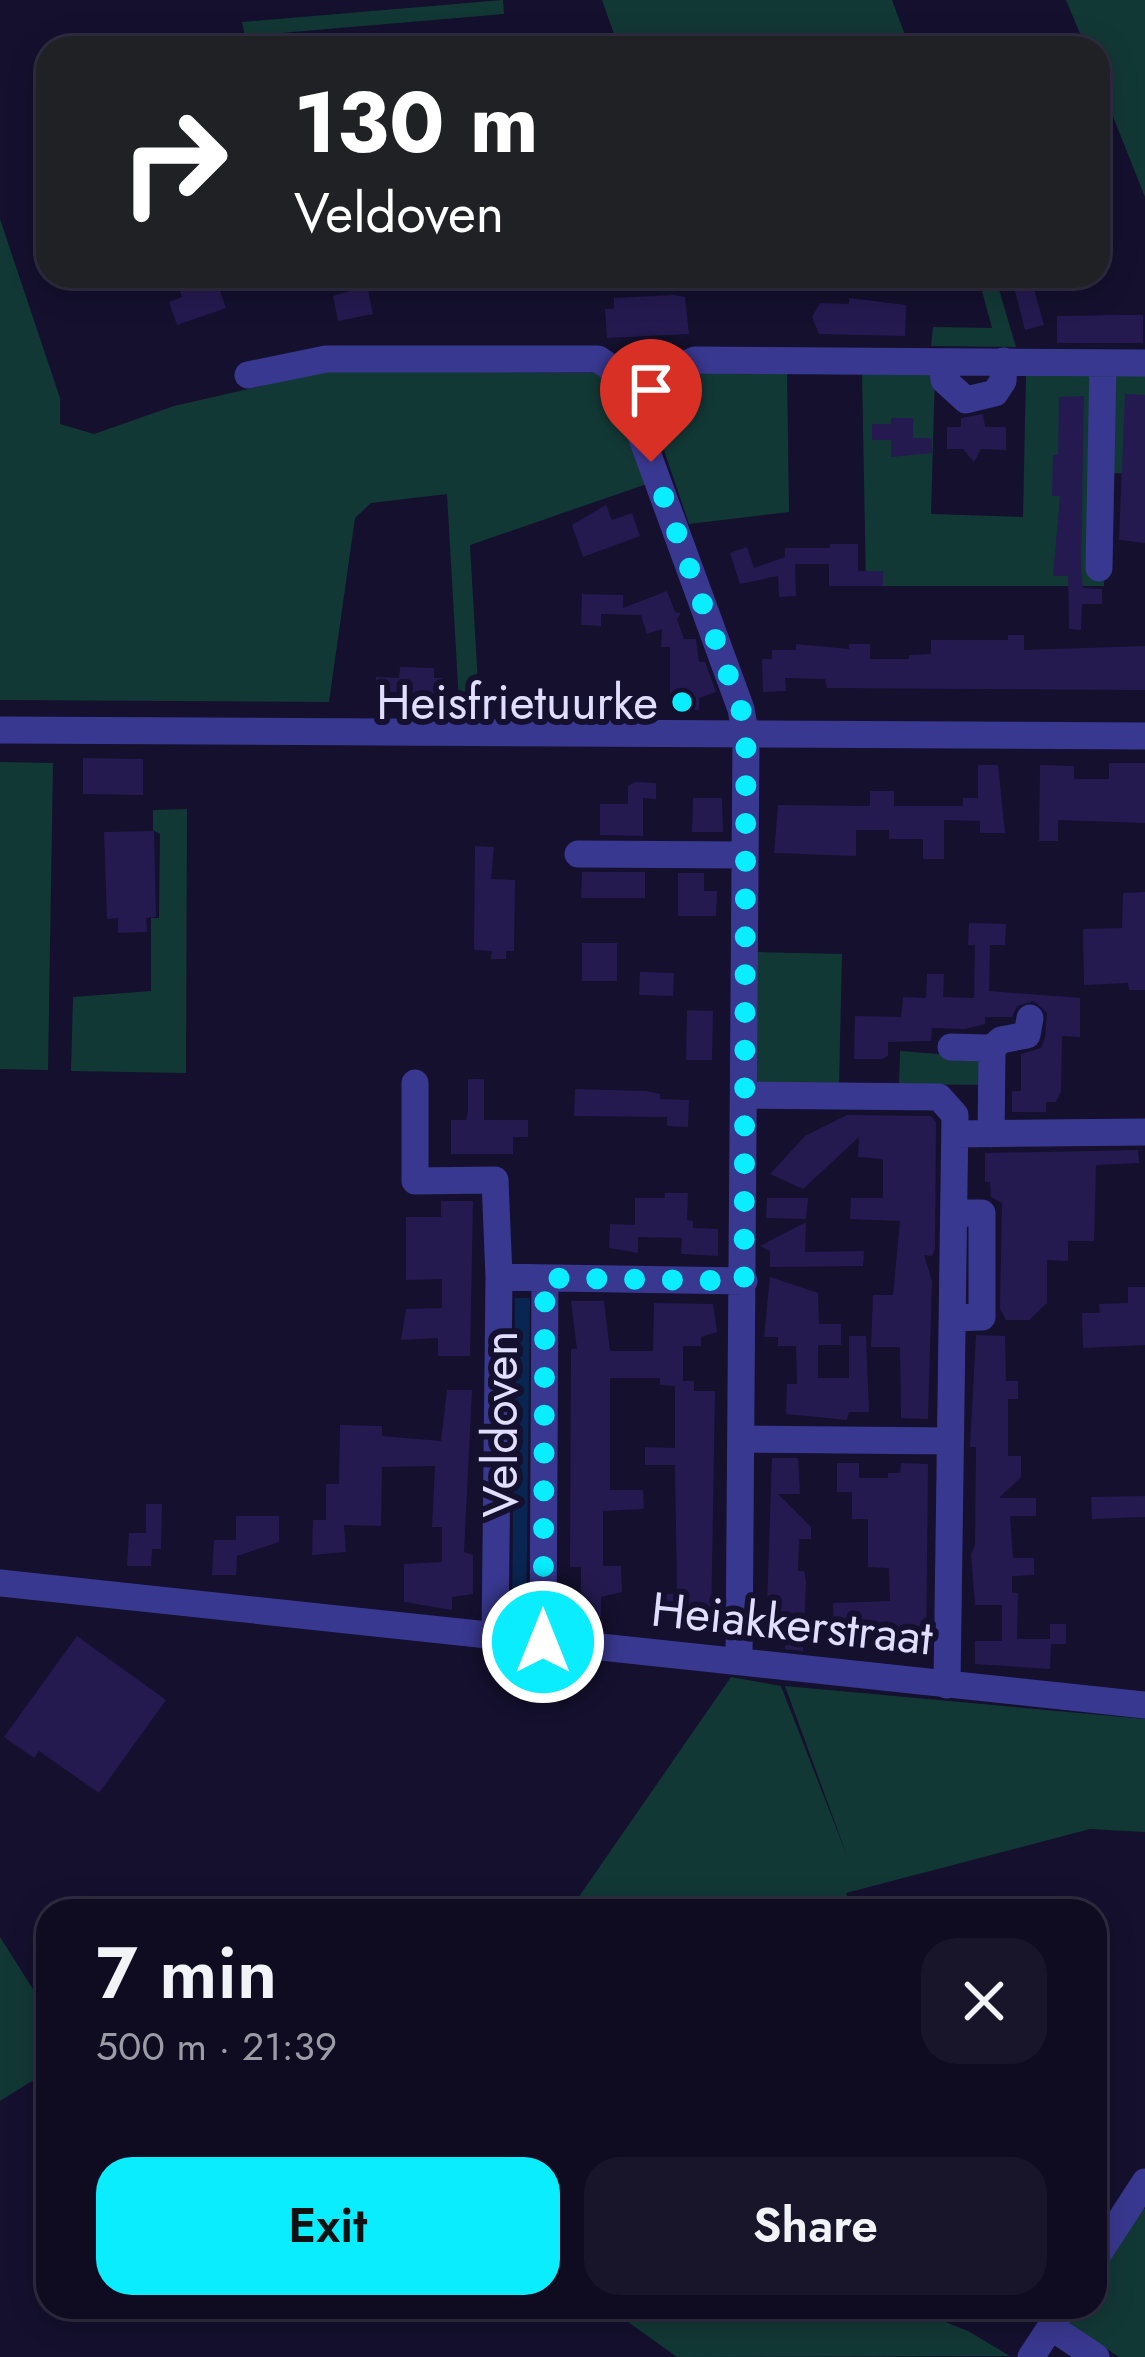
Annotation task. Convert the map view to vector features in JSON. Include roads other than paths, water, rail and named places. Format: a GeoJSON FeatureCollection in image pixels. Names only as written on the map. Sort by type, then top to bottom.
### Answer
{"type":"FeatureCollection","features":[{"type":"Feature","properties":{"kind":"street"},"geometry":{"type":"LineString","coordinates":[[248,375],[326,359],[598,359],[636,385]]}},
{"type":"Feature","properties":{"kind":"street"},"geometry":{"type":"LineString","coordinates":[[636,385],[677,363],[695,360],[1145,363]]}},
{"type":"Feature","properties":{"kind":"street"},"geometry":{"type":"LineString","coordinates":[[943,362],[944,380],[966,400],[995,393],[1004,380],[1004,361]]}},
{"type":"Feature","properties":{"kind":"street"},"geometry":{"type":"LineString","coordinates":[[1099,568],[1102,363]]}},
{"type":"Feature","properties":{"kind":"street"},"geometry":{"type":"LineString","coordinates":[[636,385],[636,422],[741,710],[746,737],[739,1661]]}},
{"type":"Feature","properties":{"kind":"street"},"geometry":{"type":"LineString","coordinates":[[0,730],[1145,736]]}},
{"type":"Feature","properties":{"kind":"street"},"geometry":{"type":"LineString","coordinates":[[578,854],[746,855]]}},
{"type":"Feature","properties":{"kind":"street"},"geometry":{"type":"LineString","coordinates":[[951,1047],[989,1051],[1001,1040],[1027,1035],[1030,1018]]}},
{"type":"Feature","properties":{"kind":"street"},"geometry":{"type":"LineString","coordinates":[[989,1051],[991,1134]]}},
{"type":"Feature","properties":{"kind":"street","name":"Veldoven"},"geometry":{"type":"LineString","coordinates":[[415,1083],[415,1181],[495,1180],[499,1277],[495,1638]]}},
{"type":"Feature","properties":{"kind":"street"},"geometry":{"type":"LineString","coordinates":[[744,1095],[939,1097],[955,1115],[947,1685]]}},
{"type":"Feature","properties":{"kind":"street"},"geometry":{"type":"LineString","coordinates":[[955,1134],[1145,1132]]}},
{"type":"Feature","properties":{"kind":"street","name":"Veldoven"},"geometry":{"type":"LineString","coordinates":[[499,1277],[744,1281]]}},
{"type":"Feature","properties":{"kind":"street","name":"Veldoven"},"geometry":{"type":"LineString","coordinates":[[543,1642],[545,1278]]}},
{"type":"Feature","properties":{"kind":"street"},"geometry":{"type":"LineString","coordinates":[[743,1439],[950,1441]]}},
{"type":"Feature","properties":{"kind":"street","name":"Heiakkerstraat"},"geometry":{"type":"LineString","coordinates":[[0,1583],[1145,1706]]}},
{"type":"Feature","properties":{"kind":"street"},"geometry":{"type":"LineString","coordinates":[[1107,2241],[1145,2182]]}},
{"type":"Feature","properties":{"kind":"street"},"geometry":{"type":"LineString","coordinates":[[1031,2357],[1054,2319]]}},
{"type":"Feature","properties":{"kind":"street"},"geometry":{"type":"LineString","coordinates":[[1063,2319],[1096,2357]]}},
{"type":"Feature","properties":{"kind":"water"},"geometry":{"type":"Polygon","coordinates":[[[515,1298],[530,1298],[526,1625],[512,1625],[515,1298]]]}},
{"type":"Feature","properties":{"kind":"place","name":"Heisfrietuurke"},"geometry":{"type":"Point","coordinates":[682,702]}}]}
